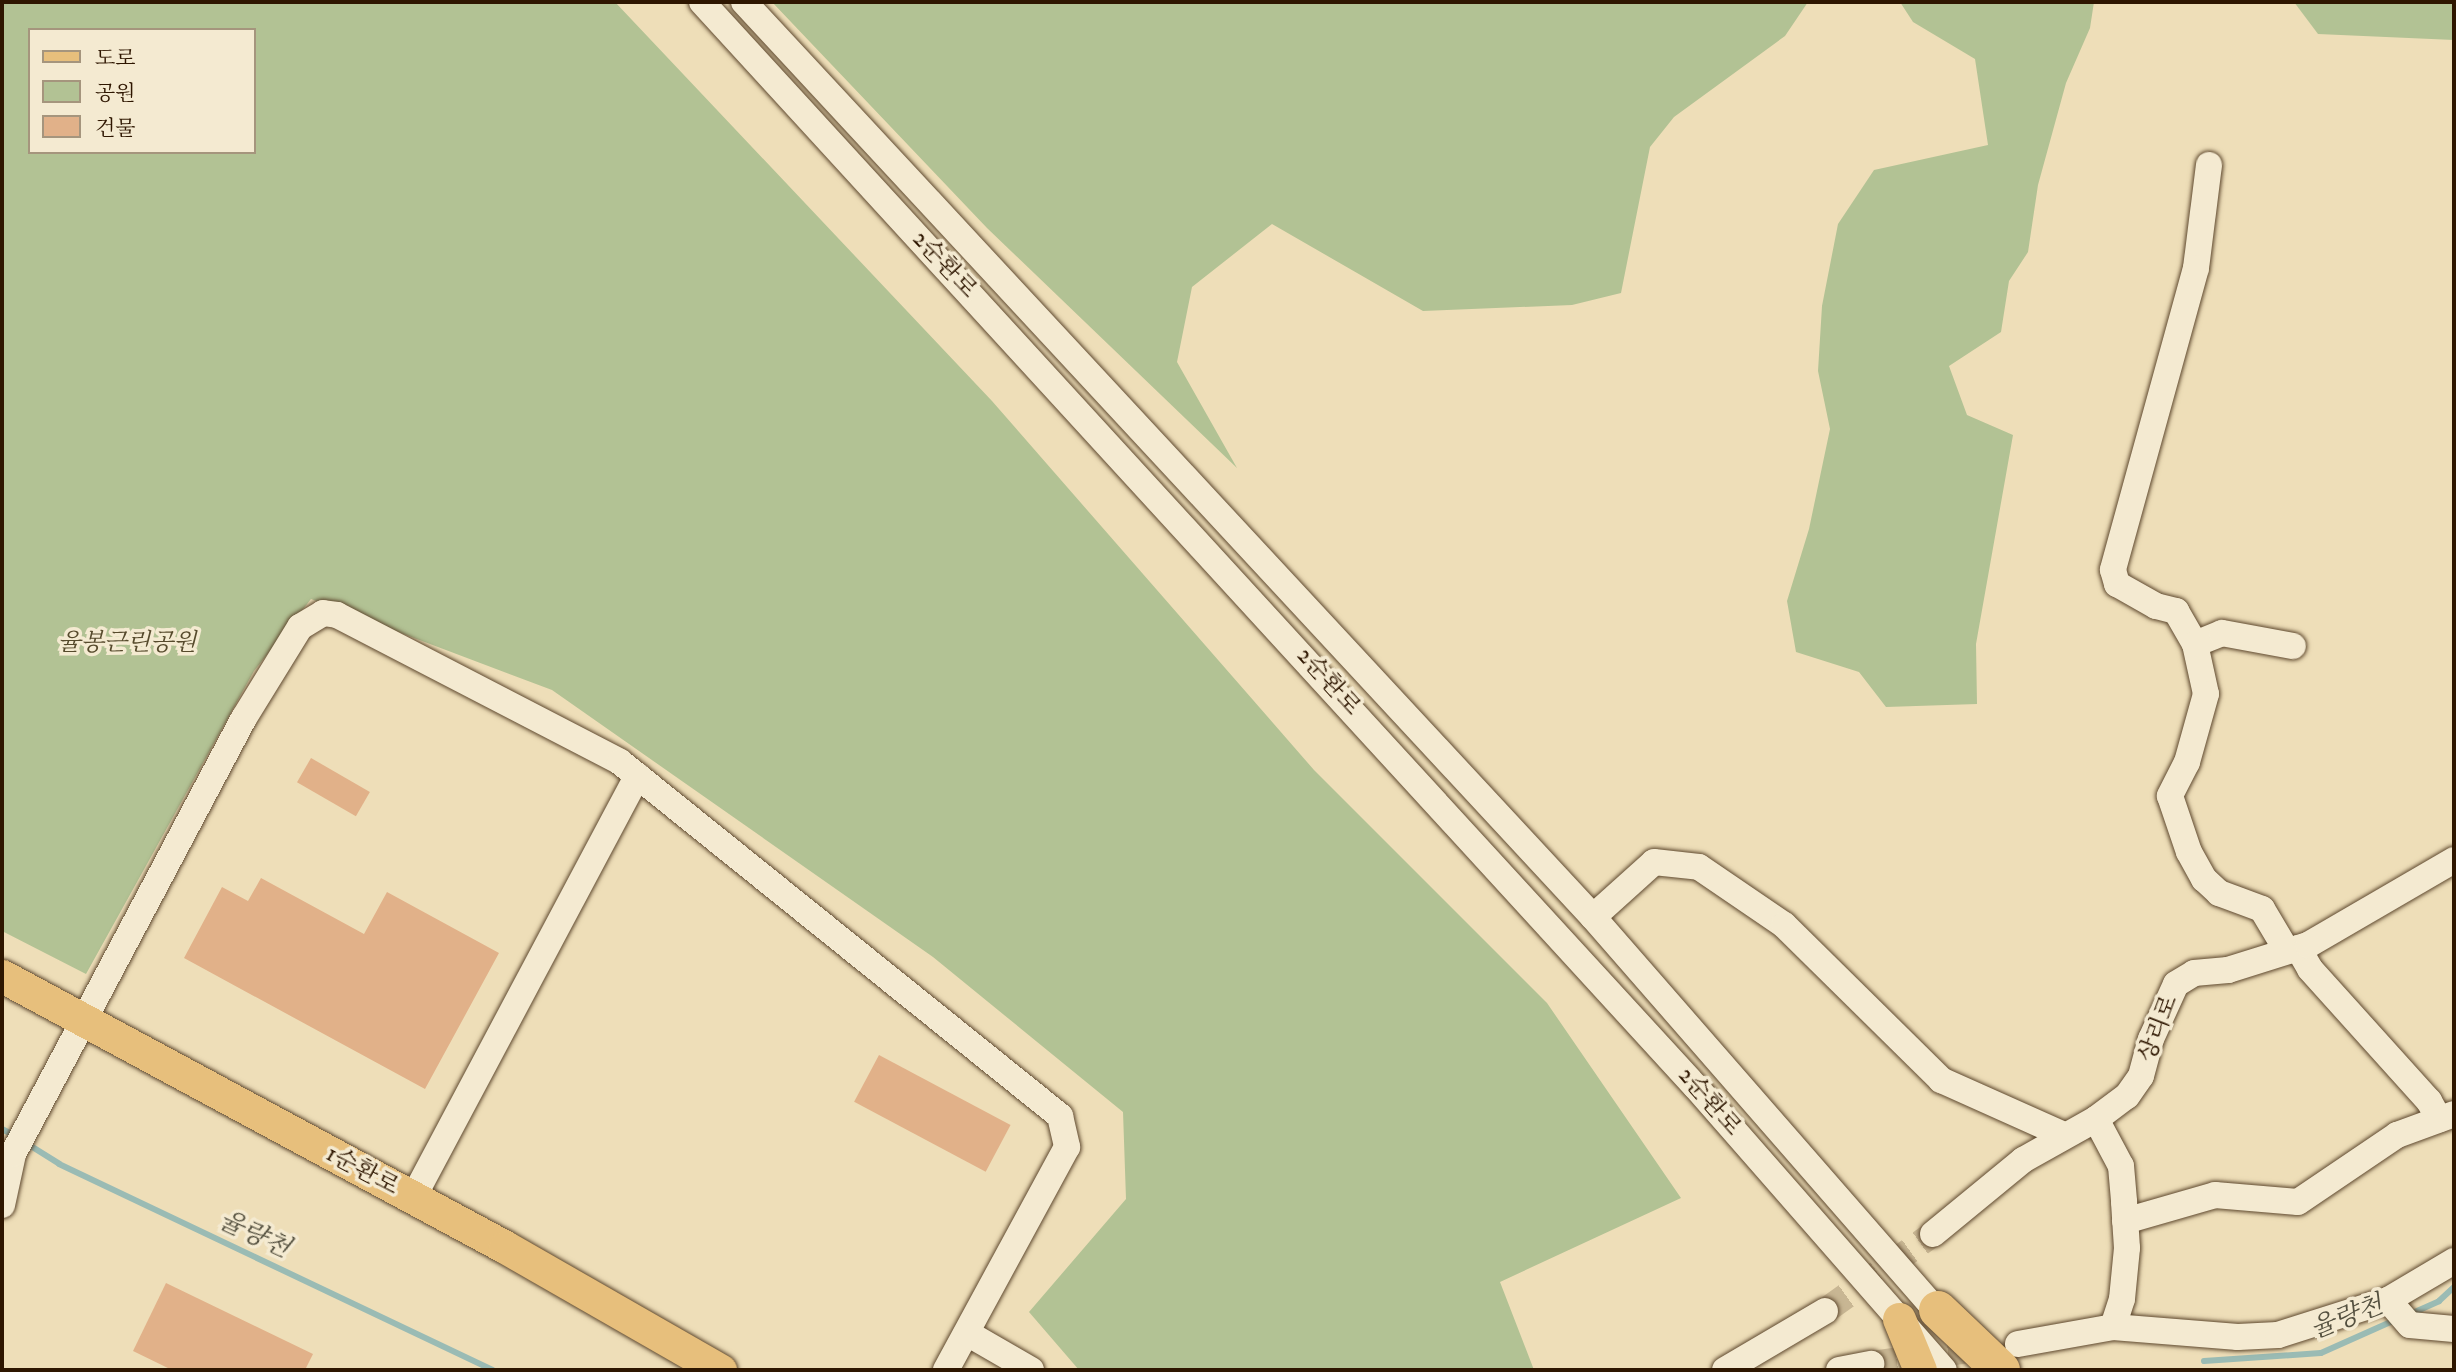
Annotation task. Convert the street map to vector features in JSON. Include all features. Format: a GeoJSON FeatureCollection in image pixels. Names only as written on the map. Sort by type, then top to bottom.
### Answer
{"type":"FeatureCollection","features":[{"type":"Feature","properties":{"kind":"highway"},"geometry":{"type":"LineString","coordinates":[[1938,1310],[2010,1357]]}},
{"type":"Feature","properties":{"kind":"main road","name":"1순환로"},"geometry":{"type":"LineString","coordinates":[[2,976],[413,1198],[720,1370]]}},
{"type":"Feature","properties":{"kind":"main road"},"geometry":{"type":"LineString","coordinates":[[1899,1319],[1920,1370]]}},
{"type":"Feature","properties":{"kind":"street","name":"2순환로"},"geometry":{"type":"LineString","coordinates":[[702,2],[1687,1076],[1944,1370]]}},
{"type":"Feature","properties":{"kind":"street","name":"2순환로"},"geometry":{"type":"LineString","coordinates":[[744,2],[1593,917],[1938,1310],[1983,1370]]}},
{"type":"Feature","properties":{"kind":"street"},"geometry":{"type":"LineString","coordinates":[[2125,1221],[2215,1195],[2298,1202],[2397,1135],[2446,1117],[2292,949],[2262,909],[2219,893],[2204,879],[2173,811],[2170,796],[2187,762],[2206,694],[2194,644],[2176,611],[2157,606],[2117,584],[2113,570],[2196,268],[2208,165]]}},
{"type":"Feature","properties":{"kind":"street"},"geometry":{"type":"LineString","coordinates":[[2,1205],[7,1171],[49,1082],[244,718],[285,648],[310,618],[323,613],[360,624],[620,762],[1060,1116],[1067,1147],[946,1370]]}},
{"type":"Feature","properties":{"kind":"street"},"geometry":{"type":"LineString","coordinates":[[2194,644],[2222,633],[2293,646]]}},
{"type":"Feature","properties":{"kind":"street"},"geometry":{"type":"LineString","coordinates":[[413,1198],[637,776]]}},
{"type":"Feature","properties":{"kind":"street","name":"상리로"},"geometry":{"type":"LineString","coordinates":[[1933,1234],[2023,1160],[2096,1119],[2127,1096],[2141,1076],[2151,1039],[2176,984],[2194,973],[2228,970],[2292,949],[2454,860]]}},
{"type":"Feature","properties":{"kind":"street"},"geometry":{"type":"LineString","coordinates":[[1593,917],[1654,862],[1699,867],[1784,925],[1941,1080],[2064,1135]]}},
{"type":"Feature","properties":{"kind":"street"},"geometry":{"type":"LineString","coordinates":[[2096,1119],[2121,1166],[2125,1221],[2122,1300],[2113,1326]]}},
{"type":"Feature","properties":{"kind":"street"},"geometry":{"type":"LineString","coordinates":[[2010,1357],[2113,1326],[2238,1337],[2278,1335],[2388,1300],[2454,1261]]}},
{"type":"Feature","properties":{"kind":"street"},"geometry":{"type":"LineString","coordinates":[[2388,1300],[2410,1325],[2454,1328]]}},
{"type":"Feature","properties":{"kind":"street"},"geometry":{"type":"LineString","coordinates":[[1725,1370],[1825,1311]]}},
{"type":"Feature","properties":{"kind":"street"},"geometry":{"type":"LineString","coordinates":[[967,1333],[1031,1370]]}},
{"type":"Feature","properties":{"kind":"street"},"geometry":{"type":"LineString","coordinates":[[1839,1370],[1871,1364]]}},
{"type":"Feature","properties":{"kind":"green space","name":"율봉근린공원"},"geometry":{"type":"Polygon","coordinates":[[[2,2],[615,2],[992,401],[1314,770],[1547,1003],[1681,1198],[1500,1282],[1534,1370],[1079,1370],[1029,1312],[1126,1199],[1123,1112],[933,957],[552,690],[311,599],[254,671],[86,974],[2,931],[2,2]]]}},
{"type":"Feature","properties":{"kind":"green space"},"geometry":{"type":"Polygon","coordinates":[[[772,2],[1808,2],[1785,36],[1674,117],[1650,147],[1621,293],[1572,305],[1423,311],[1272,224],[1192,287],[1177,362],[1237,468],[987,228],[772,2]]]}},
{"type":"Feature","properties":{"kind":"green space"},"geometry":{"type":"Polygon","coordinates":[[[1900,2],[2094,2],[2090,28],[2066,83],[2038,185],[2028,252],[2009,281],[2001,332],[1949,366],[1967,415],[2013,435],[1976,644],[1977,704],[1886,707],[1859,672],[1796,652],[1787,601],[1809,529],[1830,429],[1818,371],[1822,306],[1838,224],[1874,170],[1988,145],[1975,59],[1913,22],[1900,2]]]}},
{"type":"Feature","properties":{"kind":"green space"},"geometry":{"type":"Polygon","coordinates":[[[2294,2],[2454,2],[2454,40],[2318,34],[2294,2]]]}},
{"type":"Feature","properties":{"kind":"building"},"geometry":{"type":"Polygon","coordinates":[[[311,758],[370,792],[356,816],[297,782],[311,758]]]}},
{"type":"Feature","properties":{"kind":"building"},"geometry":{"type":"Polygon","coordinates":[[[261,878],[364,934],[387,892],[499,953],[425,1089],[184,958],[222,887],[248,901],[261,878]]]}},
{"type":"Feature","properties":{"kind":"building"},"geometry":{"type":"Polygon","coordinates":[[[879,1055],[1011,1125],[986,1172],[854,1102],[879,1055]]]}},
{"type":"Feature","properties":{"kind":"building"},"geometry":{"type":"Polygon","coordinates":[[[166,1283],[313,1354],[305,1370],[172,1370],[133,1351],[166,1283]]]}},
{"type":"Feature","properties":{"kind":"waterway","name":"율량천"},"geometry":{"type":"LineString","coordinates":[[2,1129],[17,1137]]}},
{"type":"Feature","properties":{"kind":"waterway","name":"율량천"},"geometry":{"type":"LineString","coordinates":[[26,1143],[59,1164],[493,1370]]}},
{"type":"Feature","properties":{"kind":"waterway","name":"율량천"},"geometry":{"type":"LineString","coordinates":[[2408,1315],[2439,1301],[2454,1287]]}},
{"type":"Feature","properties":{"kind":"waterway","name":"율량천"},"geometry":{"type":"LineString","coordinates":[[2204,1361],[2321,1353],[2395,1320]]}},
{"type":"Feature","properties":{"kind":"tunnel"},"geometry":{"type":"LineString","coordinates":[[1825,1311],[1933,1234]]}},
{"type":"Feature","properties":{"kind":"tunnel"},"geometry":{"type":"LineString","coordinates":[[1871,1364],[1991,1347]]}}]}
